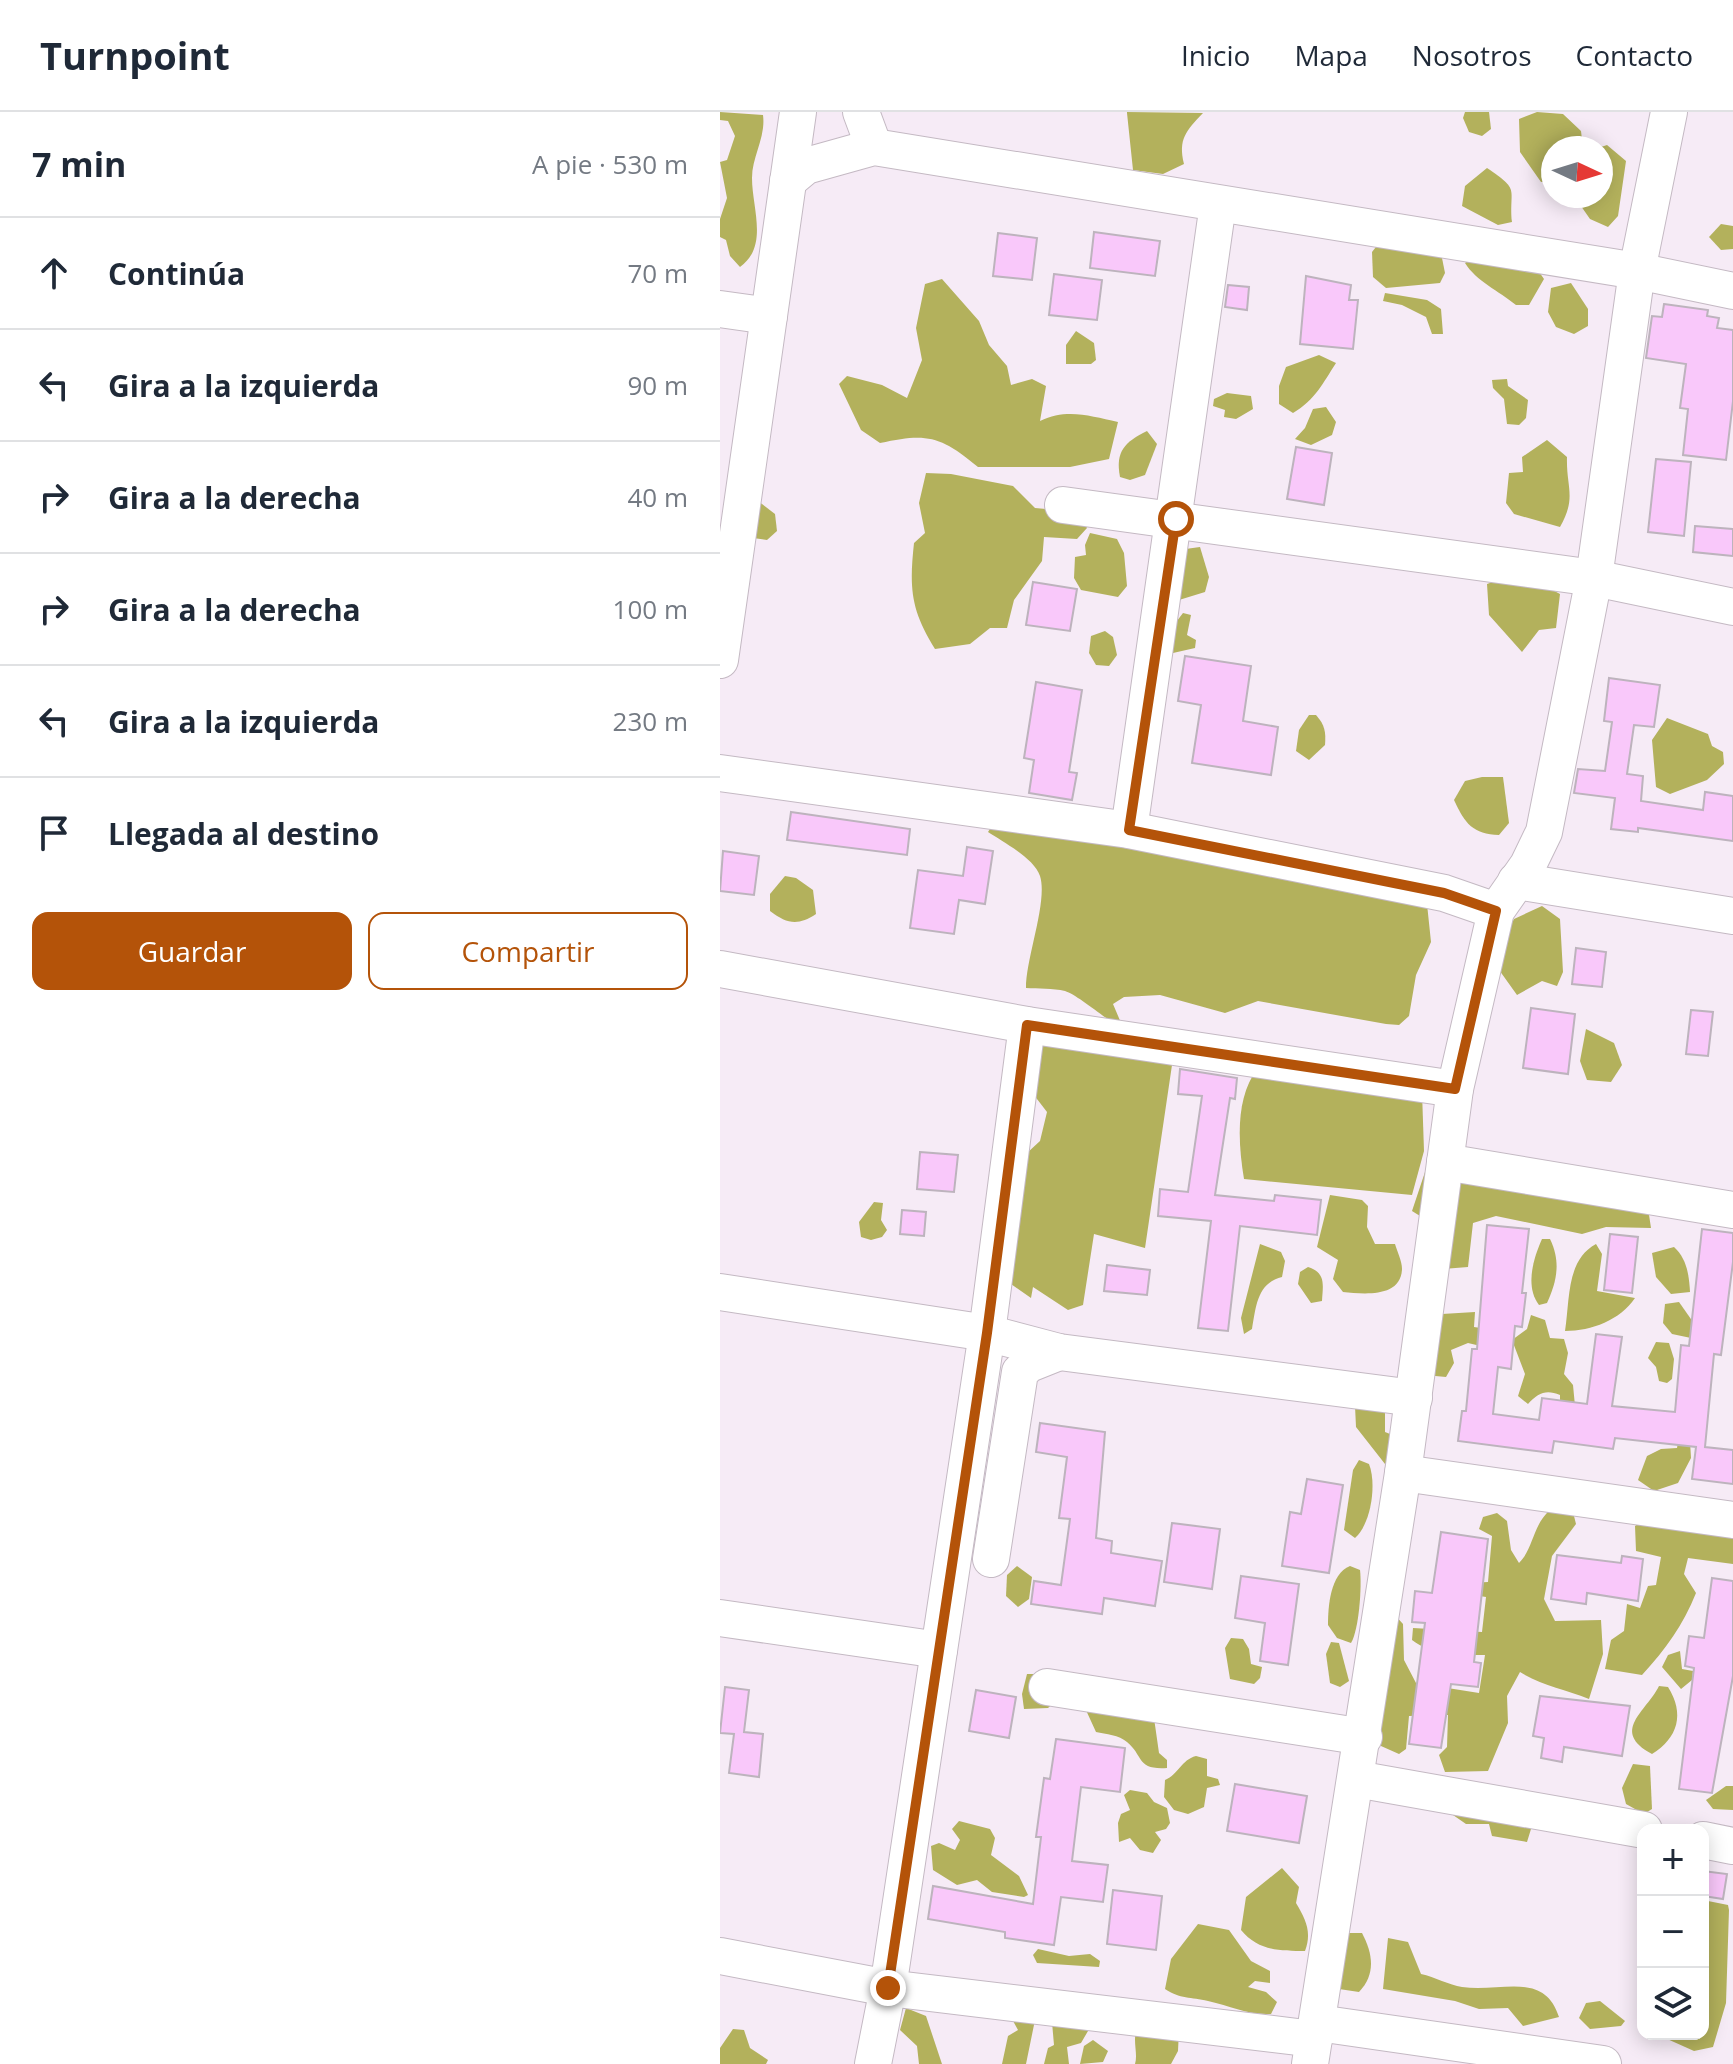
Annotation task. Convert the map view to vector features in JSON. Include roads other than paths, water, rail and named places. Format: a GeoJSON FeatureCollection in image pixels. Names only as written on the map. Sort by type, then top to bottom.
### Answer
{"type":"FeatureCollection","features":[{"type":"Feature","properties":{"kind":"street"},"geometry":{"type":"LineString","coordinates":[[720,660],[798,112]]}},
{"type":"Feature","properties":{"kind":"street"},"geometry":{"type":"LineString","coordinates":[[861,112],[874,147]]}},
{"type":"Feature","properties":{"kind":"street"},"geometry":{"type":"LineString","coordinates":[[1314,2042],[1364,1737],[1455,1089],[1496,911],[1544,832],[1594,578],[1637,271],[1669,112]]}},
{"type":"Feature","properties":{"kind":"street"},"geometry":{"type":"LineString","coordinates":[[788,181],[806,166],[874,147],[1637,271],[1733,291]]}},
{"type":"Feature","properties":{"kind":"street"},"geometry":{"type":"LineString","coordinates":[[1129,830],[1176,519],[1218,204]]}},
{"type":"Feature","properties":{"kind":"street"},"geometry":{"type":"LineString","coordinates":[[720,309],[769,316]]}},
{"type":"Feature","properties":{"kind":"street"},"geometry":{"type":"LineString","coordinates":[[1063,505],[1594,578],[1733,607]]}},
{"type":"Feature","properties":{"kind":"street"},"geometry":{"type":"LineString","coordinates":[[720,773],[1129,830],[1444,893],[1496,911]]}},
{"type":"Feature","properties":{"kind":"street"},"geometry":{"type":"LineString","coordinates":[[1516,881],[1733,916]]}},
{"type":"Feature","properties":{"kind":"street"},"geometry":{"type":"LineString","coordinates":[[720,969],[1027,1025],[1455,1089]]}},
{"type":"Feature","properties":{"kind":"street"},"geometry":{"type":"LineString","coordinates":[[873,2064],[888,1988],[987,1333],[1027,1025]]}},
{"type":"Feature","properties":{"kind":"street"},"geometry":{"type":"LineString","coordinates":[[1445,1162],[1733,1210]]}},
{"type":"Feature","properties":{"kind":"street"},"geometry":{"type":"LineString","coordinates":[[720,1292],[987,1333],[1059,1352],[1414,1398]]}},
{"type":"Feature","properties":{"kind":"street"},"geometry":{"type":"LineString","coordinates":[[991,1559],[1020,1372],[1029,1364],[1059,1352]]}},
{"type":"Feature","properties":{"kind":"street"},"geometry":{"type":"LineString","coordinates":[[1403,1473],[1733,1520]]}},
{"type":"Feature","properties":{"kind":"street"},"geometry":{"type":"LineString","coordinates":[[720,1618],[939,1650]]}},
{"type":"Feature","properties":{"kind":"street"},"geometry":{"type":"LineString","coordinates":[[1047,1687],[1364,1737]]}},
{"type":"Feature","properties":{"kind":"street"},"geometry":{"type":"LineString","coordinates":[[1356,1779],[1637,1829]]}},
{"type":"Feature","properties":{"kind":"street"},"geometry":{"type":"LineString","coordinates":[[1709,1841],[1733,1846]]}},
{"type":"Feature","properties":{"kind":"street"},"geometry":{"type":"LineString","coordinates":[[720,1956],[888,1988],[1314,2042],[1603,2064]]}}]}
